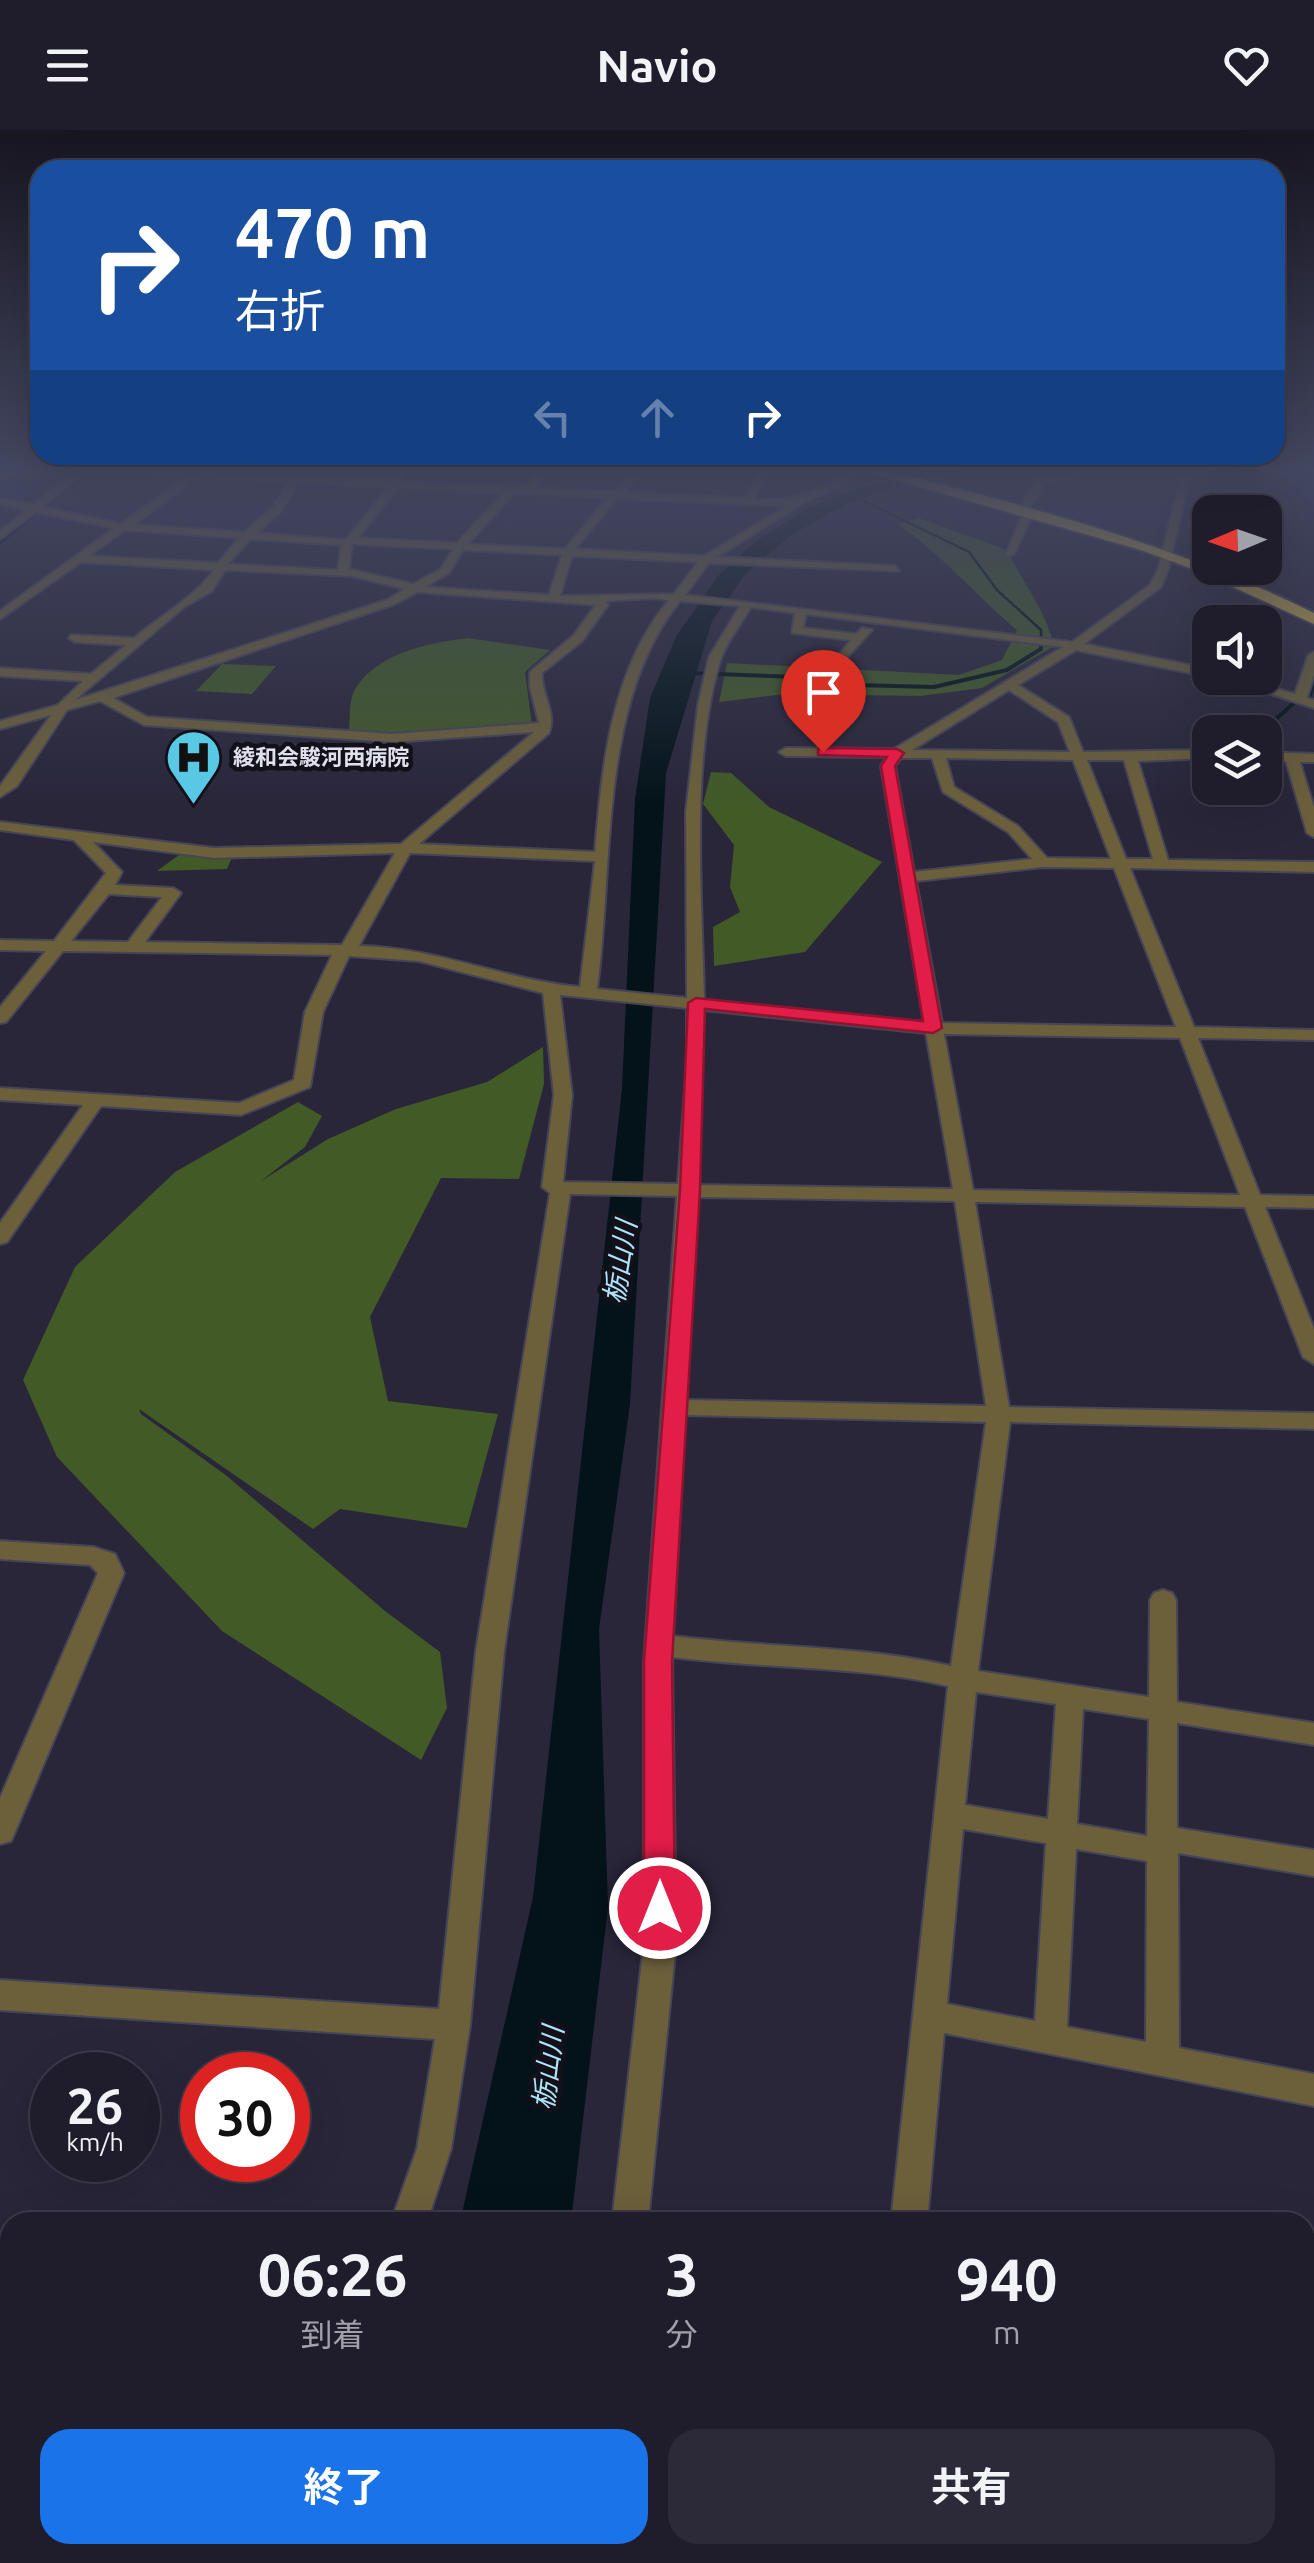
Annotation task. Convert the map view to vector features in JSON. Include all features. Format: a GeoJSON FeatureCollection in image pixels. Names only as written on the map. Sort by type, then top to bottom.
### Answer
{"type":"FeatureCollection","features":[{"type":"Feature","properties":{"kind":"highway"},"geometry":{"type":"LineString","coordinates":[[1234,580],[1314,619]]}},
{"type":"Feature","properties":{"kind":"street"},"geometry":{"type":"LineString","coordinates":[[0,616],[51,580]]}},
{"type":"Feature","properties":{"kind":"street"},"geometry":{"type":"LineString","coordinates":[[0,792],[12,783],[61,708],[180,605],[208,588],[213,580]]}},
{"type":"Feature","properties":{"kind":"street"},"geometry":{"type":"LineString","coordinates":[[373,580],[415,589],[554,599],[676,596],[744,603],[1059,643],[1192,669]]}},
{"type":"Feature","properties":{"kind":"street"},"geometry":{"type":"LineString","coordinates":[[0,726],[102,698],[341,620],[432,580]]}},
{"type":"Feature","properties":{"kind":"street"},"geometry":{"type":"LineString","coordinates":[[554,599],[556,580]]}},
{"type":"Feature","properties":{"kind":"street"},"geometry":{"type":"LineString","coordinates":[[588,994],[596,952],[600,857],[632,670],[676,596],[692,580]]}},
{"type":"Feature","properties":{"kind":"street"},"geometry":{"type":"LineString","coordinates":[[909,2212],[963,1679],[999,1416],[888,766],[897,753],[1074,646],[1155,586],[1158,580]]}},
{"type":"Feature","properties":{"kind":"street"},"geometry":{"type":"LineString","coordinates":[[0,1094],[241,1109],[303,1083],[314,1012],[405,848],[536,740],[545,728],[547,713],[534,686],[536,672],[578,638],[602,605],[600,599]]}},
{"type":"Feature","properties":{"kind":"street"},"geometry":{"type":"LineString","coordinates":[[631,2212],[660,1943],[661,1645],[696,1003],[691,860],[700,731],[714,657],[744,603]]}},
{"type":"Feature","properties":{"kind":"street"},"geometry":{"type":"LineString","coordinates":[[801,610],[796,630],[861,638]]}},
{"type":"Feature","properties":{"kind":"street"},"geometry":{"type":"LineString","coordinates":[[833,668],[872,621]]}},
{"type":"Feature","properties":{"kind":"street"},"geometry":{"type":"LineString","coordinates":[[75,638],[136,642]]}},
{"type":"Feature","properties":{"kind":"street"},"geometry":{"type":"LineString","coordinates":[[1282,694],[1307,702],[1314,656]]}},
{"type":"Feature","properties":{"kind":"street"},"geometry":{"type":"LineString","coordinates":[[0,672],[93,678]]}},
{"type":"Feature","properties":{"kind":"street"},"geometry":{"type":"LineString","coordinates":[[1010,686],[1064,720],[1314,1358]]}},
{"type":"Feature","properties":{"kind":"street"},"geometry":{"type":"LineString","coordinates":[[102,698],[144,721],[393,738],[545,728]]}},
{"type":"Feature","properties":{"kind":"street"},"geometry":{"type":"LineString","coordinates":[[786,752],[1192,754]]}},
{"type":"Feature","properties":{"kind":"street"},"geometry":{"type":"LineString","coordinates":[[938,754],[948,789],[1013,830],[1043,862]]}},
{"type":"Feature","properties":{"kind":"street"},"geometry":{"type":"LineString","coordinates":[[1130,756],[1162,864]]}},
{"type":"Feature","properties":{"kind":"street"},"geometry":{"type":"LineString","coordinates":[[1282,757],[1314,758]]}},
{"type":"Feature","properties":{"kind":"street"},"geometry":{"type":"LineString","coordinates":[[1292,757],[1314,833]]}},
{"type":"Feature","properties":{"kind":"street"},"geometry":{"type":"LineString","coordinates":[[0,826],[214,853],[405,848],[600,857]]}},
{"type":"Feature","properties":{"kind":"street"},"geometry":{"type":"LineString","coordinates":[[0,1018],[114,872],[76,833]]}},
{"type":"Feature","properties":{"kind":"street"},"geometry":{"type":"LineString","coordinates":[[907,877],[1043,862],[1314,868]]}},
{"type":"Feature","properties":{"kind":"street"},"geometry":{"type":"LineString","coordinates":[[104,889],[174,892],[132,948]]}},
{"type":"Feature","properties":{"kind":"street"},"geometry":{"type":"LineString","coordinates":[[0,945],[345,950],[419,956],[551,989],[933,1028],[1314,1035]]}},
{"type":"Feature","properties":{"kind":"street"},"geometry":{"type":"LineString","coordinates":[[551,989],[563,1095],[552,1187],[1314,1202]]}},
{"type":"Feature","properties":{"kind":"street"},"geometry":{"type":"LineString","coordinates":[[0,1238],[96,1100]]}},
{"type":"Feature","properties":{"kind":"street"},"geometry":{"type":"LineString","coordinates":[[412,2212],[434,2149],[454,2025],[490,1651],[561,1188]]}},
{"type":"Feature","properties":{"kind":"street"},"geometry":{"type":"LineString","coordinates":[[676,1407],[1314,1421]]}},
{"type":"Feature","properties":{"kind":"street"},"geometry":{"type":"LineString","coordinates":[[0,1550],[93,1556],[106,1561],[110,1574],[0,1832]]}},
{"type":"Feature","properties":{"kind":"street"},"geometry":{"type":"LineString","coordinates":[[1162,2060],[1163,1600]]}},
{"type":"Feature","properties":{"kind":"street"},"geometry":{"type":"LineString","coordinates":[[661,1645],[745,1656],[902,1665],[963,1679],[1314,1734]]}},
{"type":"Feature","properties":{"kind":"street"},"geometry":{"type":"LineString","coordinates":[[1050,2038],[1070,1696]]}},
{"type":"Feature","properties":{"kind":"street"},"geometry":{"type":"LineString","coordinates":[[949,1814],[1062,1834],[1314,1863]]}},
{"type":"Feature","properties":{"kind":"street"},"geometry":{"type":"LineString","coordinates":[[0,1994],[454,2025]]}},
{"type":"Feature","properties":{"kind":"street"},"geometry":{"type":"LineString","coordinates":[[928,2015],[1314,2090]]}},
{"type":"Feature","properties":{"kind":"green space"},"geometry":{"type":"Polygon","coordinates":[[[963,580],[1024,580],[1054,646],[982,688],[920,696],[785,694],[719,702],[727,663],[959,675],[1002,660],[1017,630],[963,580]]]}},
{"type":"Feature","properties":{"kind":"green space"},"geometry":{"type":"Polygon","coordinates":[[[468,638],[550,650],[525,672],[532,726],[402,736],[349,730],[354,691],[375,667],[420,647],[468,638]]]}},
{"type":"Feature","properties":{"kind":"green space"},"geometry":{"type":"Polygon","coordinates":[[[222,664],[276,666],[252,694],[196,691],[222,664]]]}},
{"type":"Feature","properties":{"kind":"green space"},"geometry":{"type":"Polygon","coordinates":[[[711,772],[731,773],[769,807],[882,862],[805,952],[714,966],[713,927],[740,912],[730,887],[734,845],[703,804],[711,772]]]}},
{"type":"Feature","properties":{"kind":"green space"},"geometry":{"type":"Polygon","coordinates":[[[183,852],[232,857],[227,869],[157,871],[183,852]]]}},
{"type":"Feature","properties":{"kind":"green space"},"geometry":{"type":"Polygon","coordinates":[[[543,1047],[544,1084],[519,1179],[441,1178],[370,1317],[388,1401],[498,1414],[467,1528],[340,1509],[313,1529],[139,1409],[227,1476],[385,1611],[440,1652],[447,1708],[421,1760],[222,1631],[57,1457],[23,1380],[75,1267],[175,1172],[298,1102],[322,1116],[305,1147],[261,1181],[328,1139],[396,1109],[487,1082],[543,1047]]]}},
{"type":"Feature","properties":{"kind":"water","name":"栃山川"},"geometry":{"type":"Polygon","coordinates":[[[716,580],[742,580],[712,621],[666,773],[630,1404],[599,1629],[608,1907],[572,2212],[462,2212],[533,1897],[622,1089],[635,799],[650,698],[677,635],[716,580]]]}},
{"type":"Feature","properties":{"kind":"waterway"},"geometry":{"type":"LineString","coordinates":[[689,673],[798,677],[814,684],[934,687],[1007,670],[1041,649],[1041,630],[989,580]]}},
{"type":"Feature","properties":{"kind":"waterway"},"geometry":{"type":"LineString","coordinates":[[1309,697],[1314,683]]}},
{"type":"Feature","properties":{"kind":"waterway"},"geometry":{"type":"LineString","coordinates":[[1281,715],[1296,701]]}},
{"type":"Feature","properties":{"kind":"place","name":"綾和会駿河西病院"},"geometry":{"type":"Point","coordinates":[194,806]}},
{"type":"Feature","properties":{"kind":"route"},"geometry":{"type":"LineString","coordinates":[[660,1908],[658,1662],[690,1190],[696,1003],[933,1028],[888,766],[889,759],[897,753],[823,752]]}}]}
